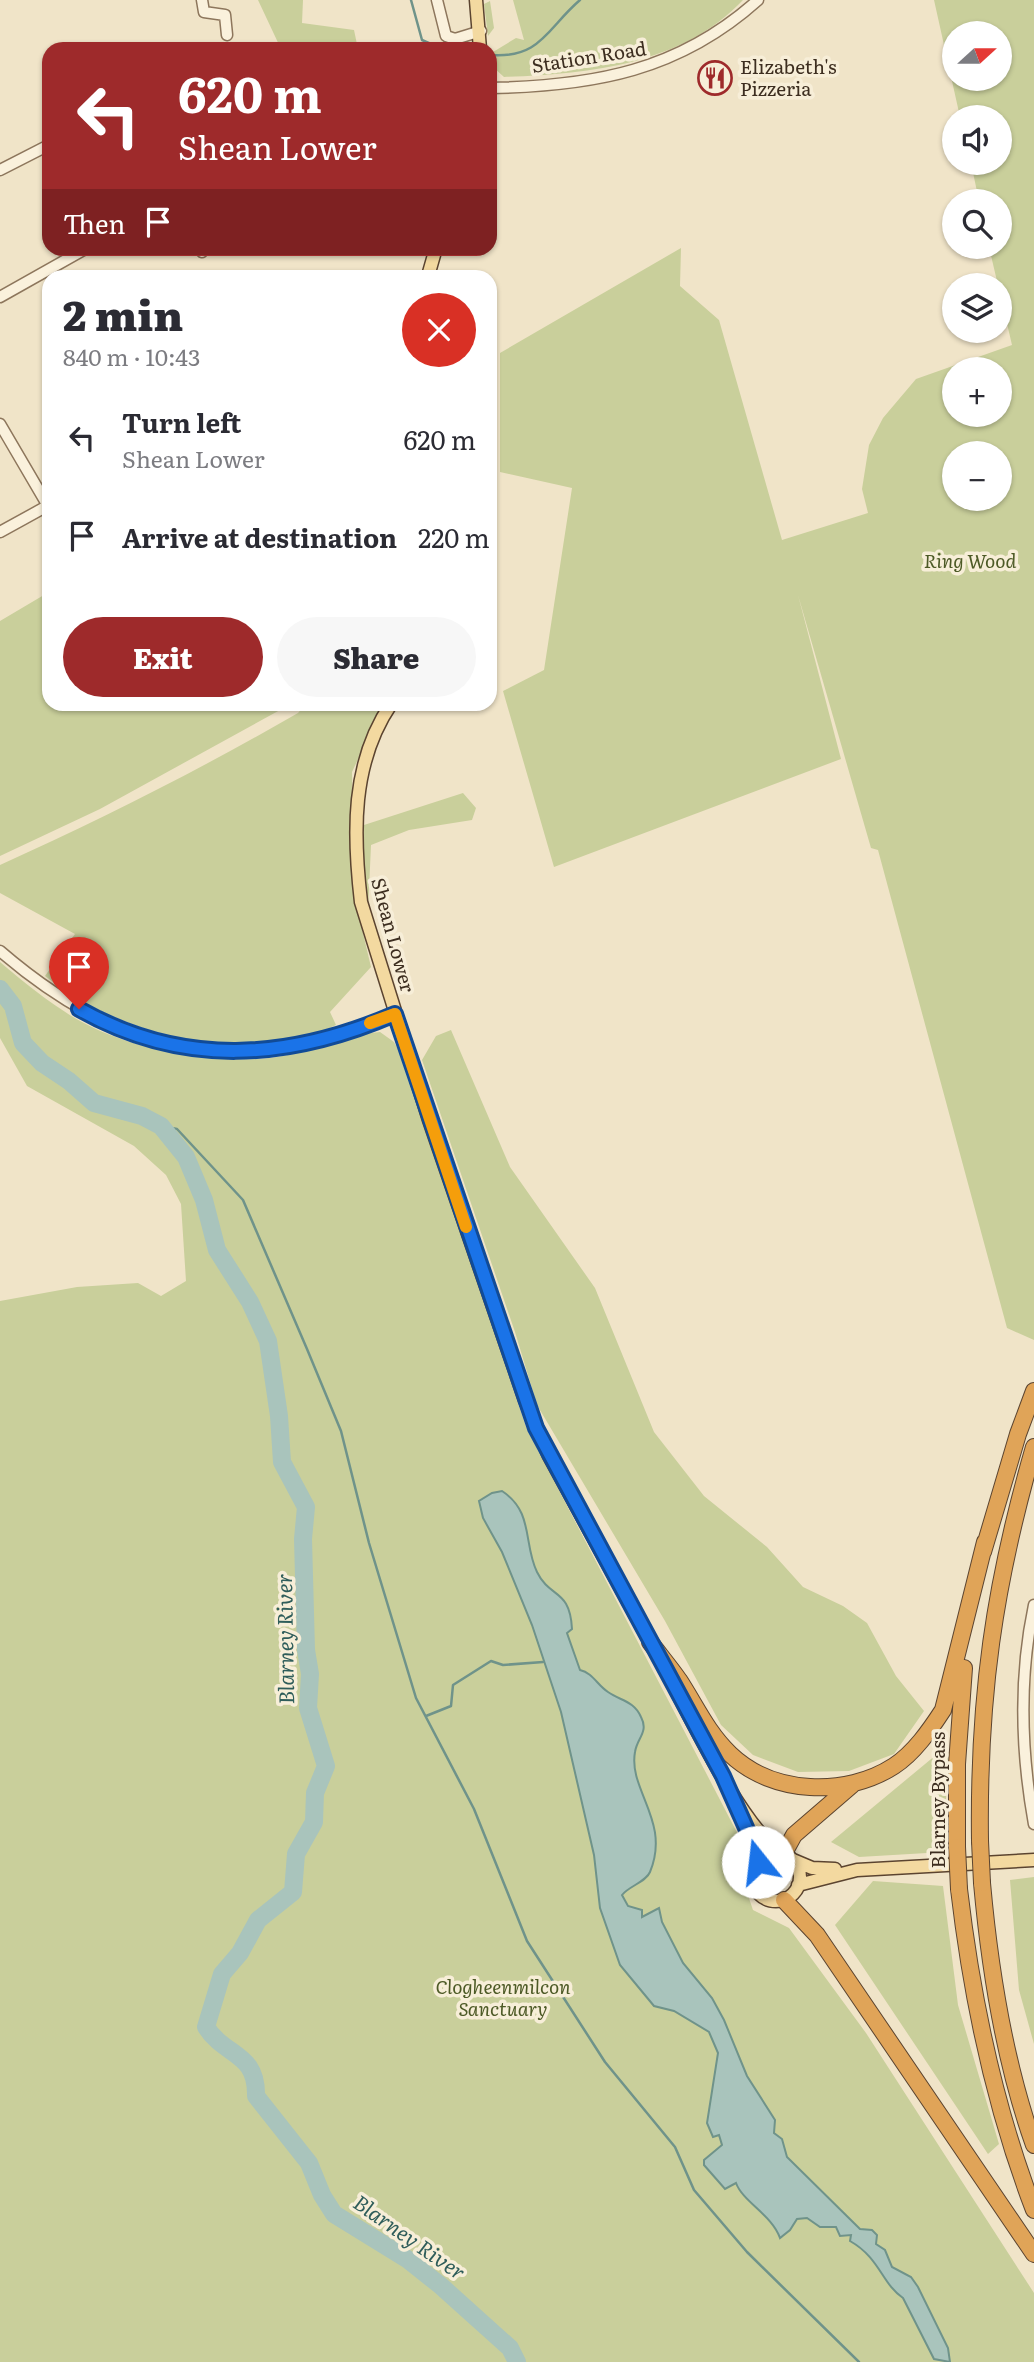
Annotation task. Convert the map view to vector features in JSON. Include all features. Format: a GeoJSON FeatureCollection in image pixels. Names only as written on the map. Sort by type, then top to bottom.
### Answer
{"type":"FeatureCollection","features":[{"type":"Feature","properties":{"kind":"highway","name":"Blarney Bypass"},"geometry":{"type":"LineString","coordinates":[[1034,1391],[985,1542],[961,1686],[957,1764],[959,1889],[981,2035],[1016,2163],[1034,2210]]}},
{"type":"Feature","properties":{"kind":"highway"},"geometry":{"type":"LineString","coordinates":[[1034,1447],[1010,1529],[988,1657],[980,1739],[980,1841],[990,1954],[1010,2068],[1034,2145]]}},
{"type":"Feature","properties":{"kind":"highway"},"geometry":{"type":"LineString","coordinates":[[785,1856],[794,1835],[854,1783],[896,1765],[932,1727],[943,1710],[985,1542]]}},
{"type":"Feature","properties":{"kind":"highway"},"geometry":{"type":"LineString","coordinates":[[650,1642],[680,1681],[716,1740],[733,1757],[763,1775],[801,1787],[854,1783]]}},
{"type":"Feature","properties":{"kind":"highway"},"geometry":{"type":"LineString","coordinates":[[783,1900],[817,1935],[1034,2254]]}},
{"type":"Feature","properties":{"kind":"main road"},"geometry":{"type":"LineString","coordinates":[[476,0],[481,41]]}},
{"type":"Feature","properties":{"kind":"main road","name":"Shean Lower"},"geometry":{"type":"LineString","coordinates":[[387,711],[369,741],[363,759],[357,824],[357,870],[361,902],[395,1014],[532,1419],[723,1776],[758,1831],[785,1856]]}},
{"type":"Feature","properties":{"kind":"main road","name":"Shean Lower"},"geometry":{"type":"LineString","coordinates":[[723,1776],[760,1859]]}},
{"type":"Feature","properties":{"kind":"main road"},"geometry":{"type":"LineString","coordinates":[[857,1870],[798,1885],[783,1900],[763,1898],[754,1887],[752,1874],[760,1859],[770,1854],[785,1856],[812,1868],[857,1870],[1034,1860]]}},
{"type":"Feature","properties":{"kind":"main road"},"geometry":{"type":"LineString","coordinates":[[785,1856],[798,1870],[798,1885]]}},
{"type":"Feature","properties":{"kind":"street"},"geometry":{"type":"LineString","coordinates":[[202,0],[204,12],[225,15],[227,35]]}},
{"type":"Feature","properties":{"kind":"street"},"geometry":{"type":"LineString","coordinates":[[437,0],[446,36],[481,41]]}},
{"type":"Feature","properties":{"kind":"street","name":"Station Road"},"geometry":{"type":"LineString","coordinates":[[497,87],[578,80],[639,70],[671,59],[705,41],[758,0]]}},
{"type":"Feature","properties":{"kind":"street"},"geometry":{"type":"LineString","coordinates":[[0,170],[42,149]]}},
{"type":"Feature","properties":{"kind":"street"},"geometry":{"type":"LineString","coordinates":[[48,270],[74,256]]}},
{"type":"Feature","properties":{"kind":"street"},"geometry":{"type":"LineString","coordinates":[[0,297],[42,274]]}},
{"type":"Feature","properties":{"kind":"street"},"geometry":{"type":"LineString","coordinates":[[0,424],[42,494]]}},
{"type":"Feature","properties":{"kind":"street"},"geometry":{"type":"LineString","coordinates":[[0,533],[42,510]]}},
{"type":"Feature","properties":{"kind":"street","name":"Shean Lower"},"geometry":{"type":"LineString","coordinates":[[0,951],[63,1000],[95,1018],[125,1031],[186,1048],[238,1052],[289,1049],[395,1014]]}},
{"type":"Feature","properties":{"kind":"street"},"geometry":{"type":"LineString","coordinates":[[1034,1605],[1024,1697],[1025,1764],[1034,1824]]}},
{"type":"Feature","properties":{"kind":"green space"},"geometry":{"type":"Polygon","coordinates":[[[258,0],[303,0],[302,23],[354,30],[357,42],[278,42],[258,0]]]}},
{"type":"Feature","properties":{"kind":"green space"},"geometry":{"type":"Polygon","coordinates":[[[513,0],[743,0],[719,22],[692,39],[632,62],[568,73],[504,77],[497,71],[497,50],[516,38],[524,40],[513,0]]]}},
{"type":"Feature","properties":{"kind":"green space","name":"Ring Wood"},"geometry":{"type":"Polygon","coordinates":[[[934,0],[1034,0],[1034,1340],[1007,1328],[878,850],[871,848],[798,595],[841,759],[554,867],[503,691],[544,670],[572,488],[500,472],[500,353],[681,248],[680,286],[719,320],[782,540],[868,513],[862,489],[869,445],[883,418],[916,379],[942,370],[942,427],[1012,427],[1012,357],[978,357],[1012,345],[1012,273],[995,273],[992,259],[1012,259],[1012,189],[976,189],[974,175],[1012,175],[1012,105],[957,105],[954,91],[1012,91],[1012,21],[942,21],[942,36],[934,0]]]}},
{"type":"Feature","properties":{"kind":"green space"},"geometry":{"type":"Polygon","coordinates":[[[490,1],[494,28],[488,36],[484,4],[490,1]]]}},
{"type":"Feature","properties":{"kind":"green space"},"geometry":{"type":"Polygon","coordinates":[[[42,596],[42,711],[278,711],[100,809],[0,856],[0,621],[42,596]]]}},
{"type":"Feature","properties":{"kind":"green space"},"geometry":{"type":"Polygon","coordinates":[[[381,711],[352,772],[354,895],[371,967],[330,1012],[336,1025],[301,1037],[263,1044],[224,1044],[185,1039],[146,1029],[109,1015],[75,997],[45,976],[75,934],[0,893],[0,865],[188,774],[298,713],[381,711]]]}},
{"type":"Feature","properties":{"kind":"green space"},"geometry":{"type":"Polygon","coordinates":[[[463,793],[476,808],[472,820],[409,830],[371,845],[368,912],[363,893],[364,825],[463,793]]]}},
{"type":"Feature","properties":{"kind":"green space","name":"Clogheenmilcon Sanctuary"},"geometry":{"type":"Polygon","coordinates":[[[0,962],[50,1002],[82,1022],[125,1040],[174,1053],[224,1059],[270,1058],[380,1032],[394,1042],[403,1058],[526,1427],[743,1844],[740,1872],[753,1910],[789,1928],[866,2033],[1034,2293],[1034,2362],[0,2362],[0,1301],[77,1287],[138,1283],[161,1296],[186,1281],[181,1204],[166,1175],[134,1146],[27,1086],[0,1038],[0,962]]]}},
{"type":"Feature","properties":{"kind":"green space"},"geometry":{"type":"Polygon","coordinates":[[[451,1030],[510,1167],[595,1288],[654,1432],[704,1496],[767,1547],[803,1587],[843,1606],[867,1623],[896,1676],[924,1711],[894,1754],[849,1771],[798,1772],[753,1755],[721,1725],[665,1621],[537,1405],[515,1332],[422,1060],[436,1036],[451,1030]]]}},
{"type":"Feature","properties":{"kind":"green space"},"geometry":{"type":"Polygon","coordinates":[[[948,1745],[944,1852],[859,1857],[831,1842],[948,1745]]]}},
{"type":"Feature","properties":{"kind":"green space"},"geometry":{"type":"Polygon","coordinates":[[[1034,1877],[1034,2044],[1019,1990],[1010,1880],[1034,1877]]]}},
{"type":"Feature","properties":{"kind":"green space"},"geometry":{"type":"Polygon","coordinates":[[[873,1881],[943,1886],[958,2005],[999,2144],[988,2154],[835,1925],[873,1881]]]}},
{"type":"Feature","properties":{"kind":"water"},"geometry":{"type":"Polygon","coordinates":[[[502,1491],[519,1508],[533,1561],[542,1581],[568,1607],[572,1629],[567,1633],[580,1670],[608,1692],[631,1704],[643,1722],[634,1766],[653,1822],[655,1854],[648,1875],[622,1895],[628,1906],[642,1910],[642,1917],[659,1908],[662,1922],[683,1963],[712,1998],[724,2020],[747,2076],[775,2120],[774,2133],[782,2139],[787,2157],[860,2229],[872,2230],[877,2235],[876,2244],[885,2250],[892,2267],[911,2277],[948,2348],[950,2362],[934,2359],[903,2298],[890,2286],[868,2255],[850,2241],[851,2235],[840,2236],[836,2227],[820,2227],[807,2218],[797,2219],[790,2230],[780,2238],[771,2222],[736,2183],[725,2189],[704,2165],[704,2160],[722,2145],[719,2135],[713,2137],[707,2123],[718,2053],[709,2032],[674,2011],[654,2006],[620,1965],[600,1908],[594,1855],[561,1712],[532,1625],[502,1552],[483,1518],[479,1501],[492,1493],[502,1491]]]}},
{"type":"Feature","properties":{"kind":"waterway"},"geometry":{"type":"LineString","coordinates":[[411,0],[422,40],[426,42]]}},
{"type":"Feature","properties":{"kind":"waterway"},"geometry":{"type":"LineString","coordinates":[[497,55],[521,52],[532,47],[580,0]]}},
{"type":"Feature","properties":{"kind":"waterway","name":"Blarney River"},"geometry":{"type":"LineString","coordinates":[[0,989],[13,1006],[23,1043],[42,1063],[69,1081],[94,1103],[142,1116],[161,1126],[186,1157],[204,1200],[217,1250],[250,1302],[268,1341],[279,1416],[282,1462],[306,1507],[303,1539],[306,1650],[310,1674],[308,1708],[326,1766],[315,1793],[314,1822],[296,1854],[293,1892],[258,1920],[240,1953],[222,1974],[206,2027],[246,2063],[255,2082],[256,2096],[309,2163],[322,2195],[334,2214],[407,2259],[441,2286],[510,2348],[517,2362]]}},
{"type":"Feature","properties":{"kind":"waterway"},"geometry":{"type":"LineString","coordinates":[[161,1126],[177,1129],[243,1200],[341,1431],[369,1543],[416,1698],[474,1809],[527,1941],[605,2062],[675,2147],[694,2190],[747,2252],[859,2362]]}},
{"type":"Feature","properties":{"kind":"waterway"},"geometry":{"type":"LineString","coordinates":[[426,1716],[451,1706],[453,1685],[491,1661],[503,1665],[543,1662]]}},
{"type":"Feature","properties":{"kind":"slow traffic"},"geometry":{"type":"LineString","coordinates":[[370,1023],[395,1014],[466,1227]]}},
{"type":"Feature","properties":{"kind":"place","name":"Elizabeth's Pizzeria"},"geometry":{"type":"Point","coordinates":[715,78]}},
{"type":"Feature","properties":{"kind":"route"},"geometry":{"type":"LineString","coordinates":[[79,1009],[125,1031],[160,1042],[211,1052],[289,1049],[395,1014],[536,1428],[723,1776],[760,1859],[758,1862]]}}]}
